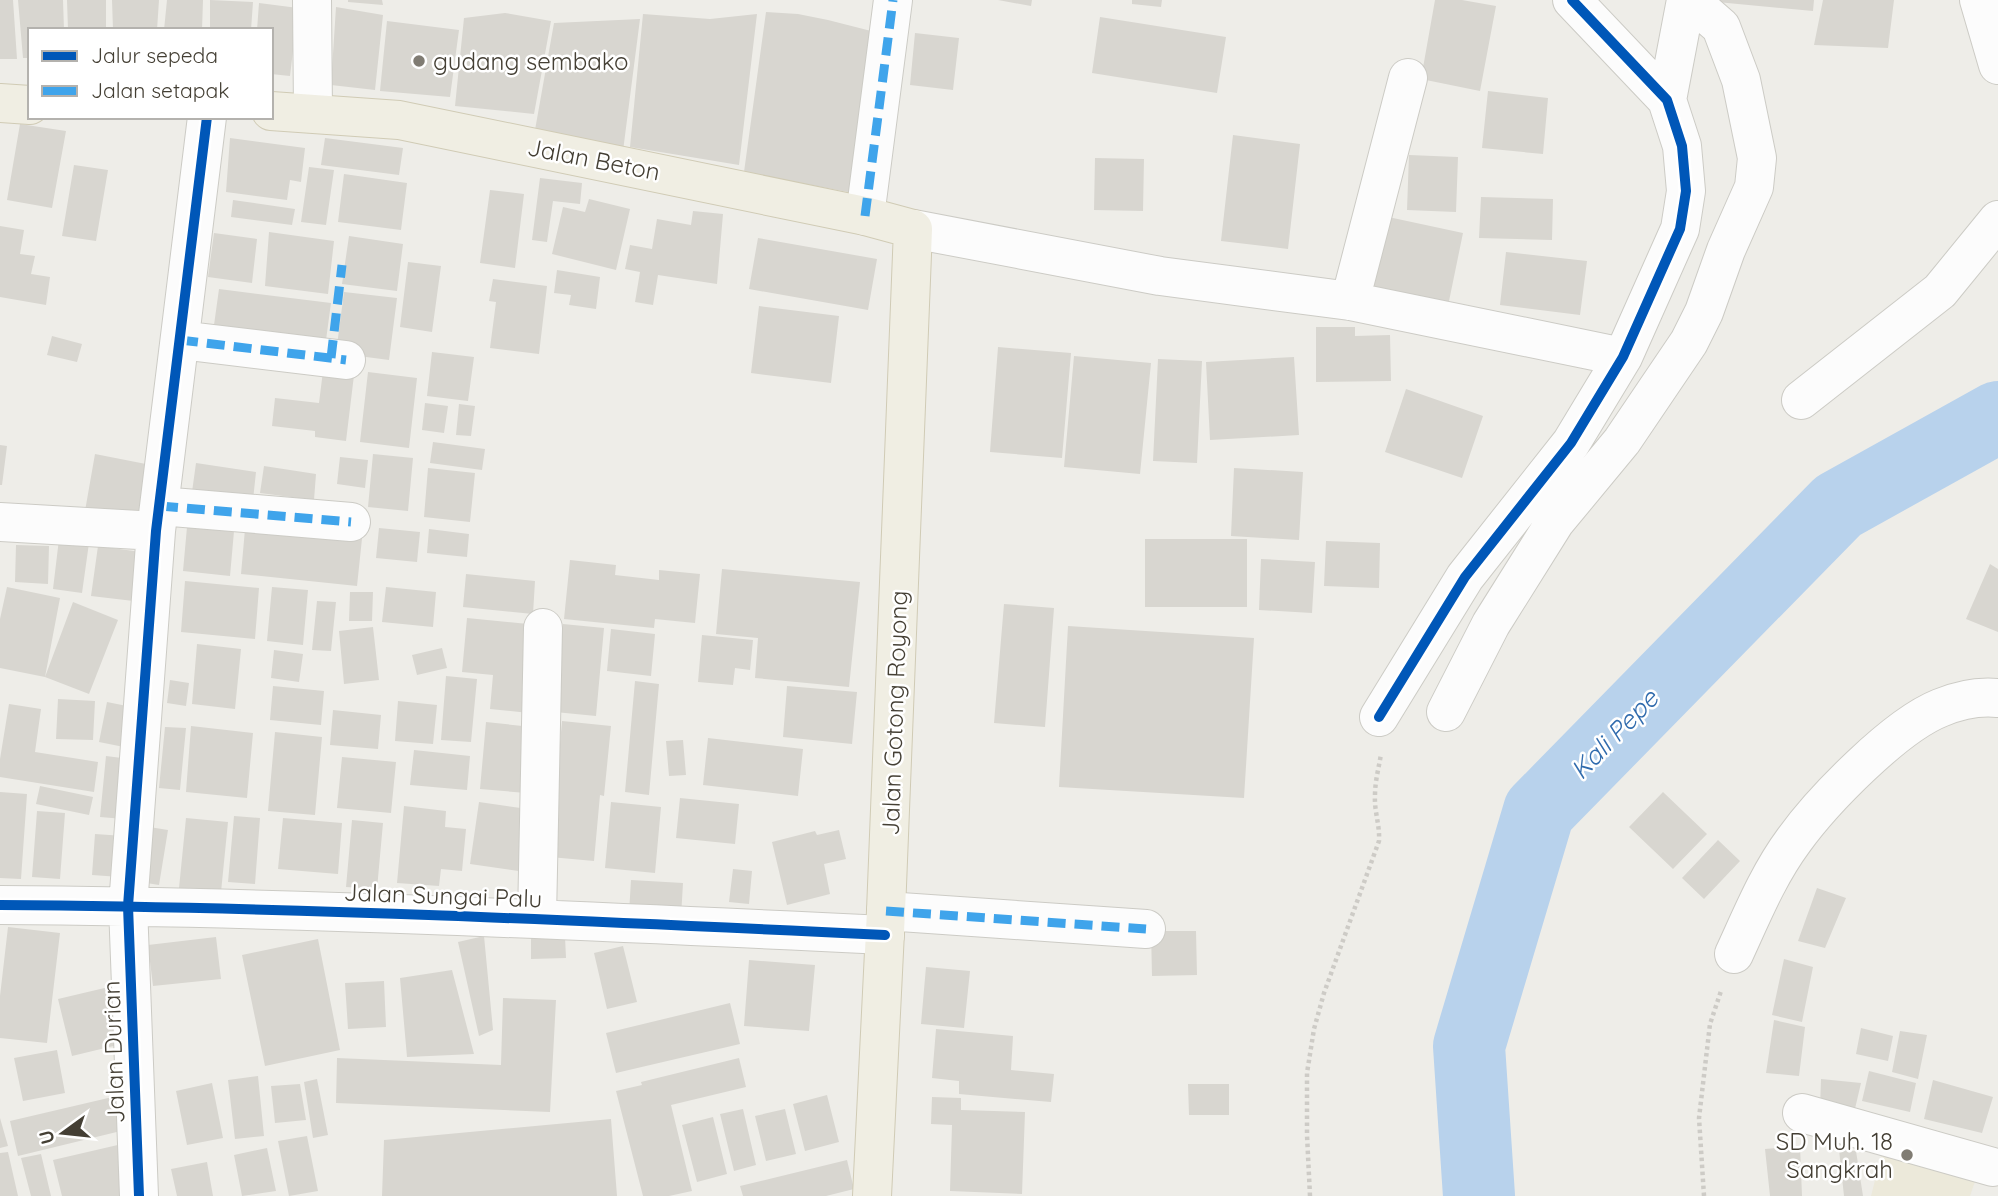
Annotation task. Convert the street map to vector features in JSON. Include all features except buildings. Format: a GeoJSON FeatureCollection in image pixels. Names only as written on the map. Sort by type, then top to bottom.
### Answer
{"type":"FeatureCollection","features":[{"type":"Feature","properties":{"kind":"main road"},"geometry":{"type":"LineString","coordinates":[[0,103],[28,105]]}},
{"type":"Feature","properties":{"kind":"main road","name":"Jalan Beton"},"geometry":{"type":"LineString","coordinates":[[273,111],[399,120],[865,216],[913,229]]}},
{"type":"Feature","properties":{"kind":"main road","name":"Jalan Gotong Royong"},"geometry":{"type":"LineString","coordinates":[[872,1196],[886,923],[913,229]]}},
{"type":"Feature","properties":{"kind":"street"},"geometry":{"type":"LineString","coordinates":[[312,0],[313,112]]}},
{"type":"Feature","properties":{"kind":"street"},"geometry":{"type":"LineString","coordinates":[[865,216],[893,0]]}},
{"type":"Feature","properties":{"kind":"street"},"geometry":{"type":"LineString","coordinates":[[1379,717],[1465,577],[1571,443],[1623,357],[1680,229],[1686,191],[1682,146],[1667,100],[1572,0]]}},
{"type":"Feature","properties":{"kind":"street"},"geometry":{"type":"LineString","coordinates":[[1446,712],[1491,624],[1556,522],[1622,441],[1689,342],[1704,312],[1734,230],[1752,194],[1757,158],[1741,80],[1721,27],[1688,0],[1667,100]]}},
{"type":"Feature","properties":{"kind":"street"},"geometry":{"type":"LineString","coordinates":[[1979,0],[1998,65]]}},
{"type":"Feature","properties":{"kind":"street"},"geometry":{"type":"LineString","coordinates":[[1350,301],[1408,78]]}},
{"type":"Feature","properties":{"kind":"street","name":"Jalan Durian"},"geometry":{"type":"LineString","coordinates":[[139,1196],[128,906],[158,519],[207,119]]}},
{"type":"Feature","properties":{"kind":"street"},"geometry":{"type":"LineString","coordinates":[[1801,400],[1941,291],[1998,220]]}},
{"type":"Feature","properties":{"kind":"street"},"geometry":{"type":"LineString","coordinates":[[913,229],[1160,276],[1350,301],[1623,357]]}},
{"type":"Feature","properties":{"kind":"street"},"geometry":{"type":"LineString","coordinates":[[180,340],[346,360]]}},
{"type":"Feature","properties":{"kind":"street"},"geometry":{"type":"LineString","coordinates":[[0,522],[158,519],[351,522]]}},
{"type":"Feature","properties":{"kind":"street"},"geometry":{"type":"LineString","coordinates":[[537,918],[543,628]]}},
{"type":"Feature","properties":{"kind":"street"},"geometry":{"type":"LineString","coordinates":[[1734,954],[1760,895],[1794,840],[1842,784],[1900,732],[1939,708],[1980,696],[1998,698]]}},
{"type":"Feature","properties":{"kind":"street","name":"Jalan Sungai Palu"},"geometry":{"type":"LineString","coordinates":[[0,905],[1146,929]]}},
{"type":"Feature","properties":{"kind":"street"},"geometry":{"type":"LineString","coordinates":[[1802,1113],[1992,1171]]}},
{"type":"Feature","properties":{"kind":"path"},"geometry":{"type":"LineString","coordinates":[[1310,1196],[1307,1073],[1324,993],[1379,841],[1380,827],[1374,792],[1385,727],[1379,717]]}},
{"type":"Feature","properties":{"kind":"path"},"geometry":{"type":"LineString","coordinates":[[1704,1196],[1699,1118],[1710,1024],[1734,954]]}},
{"type":"Feature","properties":{"kind":"shaded area","name":"SD Muh. 18 Sangkrah"},"geometry":{"type":"Polygon","coordinates":[[[1885,1140],[1979,1170],[1970,1196],[1871,1196],[1885,1140]]]}},
{"type":"Feature","properties":{"kind":"waterway","name":"Kali Pepe"},"geometry":{"type":"LineString","coordinates":[[1479,1196],[1469,1046],[1539,811],[1838,506],[1998,417]]}},
{"type":"Feature","properties":{"kind":"marked path"},"geometry":{"type":"LineString","coordinates":[[865,216],[893,0]]}},
{"type":"Feature","properties":{"kind":"marked path"},"geometry":{"type":"LineString","coordinates":[[331,358],[342,265]]}},
{"type":"Feature","properties":{"kind":"marked path"},"geometry":{"type":"LineString","coordinates":[[180,340],[346,360]]}},
{"type":"Feature","properties":{"kind":"marked path"},"geometry":{"type":"LineString","coordinates":[[160,506],[351,522]]}},
{"type":"Feature","properties":{"kind":"marked path"},"geometry":{"type":"LineString","coordinates":[[886,911],[1146,929]]}},
{"type":"Feature","properties":{"kind":"cycle path"},"geometry":{"type":"LineString","coordinates":[[1379,717],[1465,577],[1571,443],[1623,357],[1680,229],[1686,191],[1682,146],[1667,100],[1572,0]]}},
{"type":"Feature","properties":{"kind":"cycle path"},"geometry":{"type":"LineString","coordinates":[[139,1196],[128,906],[156,531],[207,119]]}},
{"type":"Feature","properties":{"kind":"cycle path"},"geometry":{"type":"LineString","coordinates":[[0,905],[332,912],[885,935]]}},
{"type":"Feature","properties":{"kind":"place","name":"gudang sembako"},"geometry":{"type":"Point","coordinates":[419,61]}},
{"type":"Feature","properties":{"kind":"place","name":"SD Muh. 18 Sangkrah"},"geometry":{"type":"Point","coordinates":[1907,1155]}}]}
